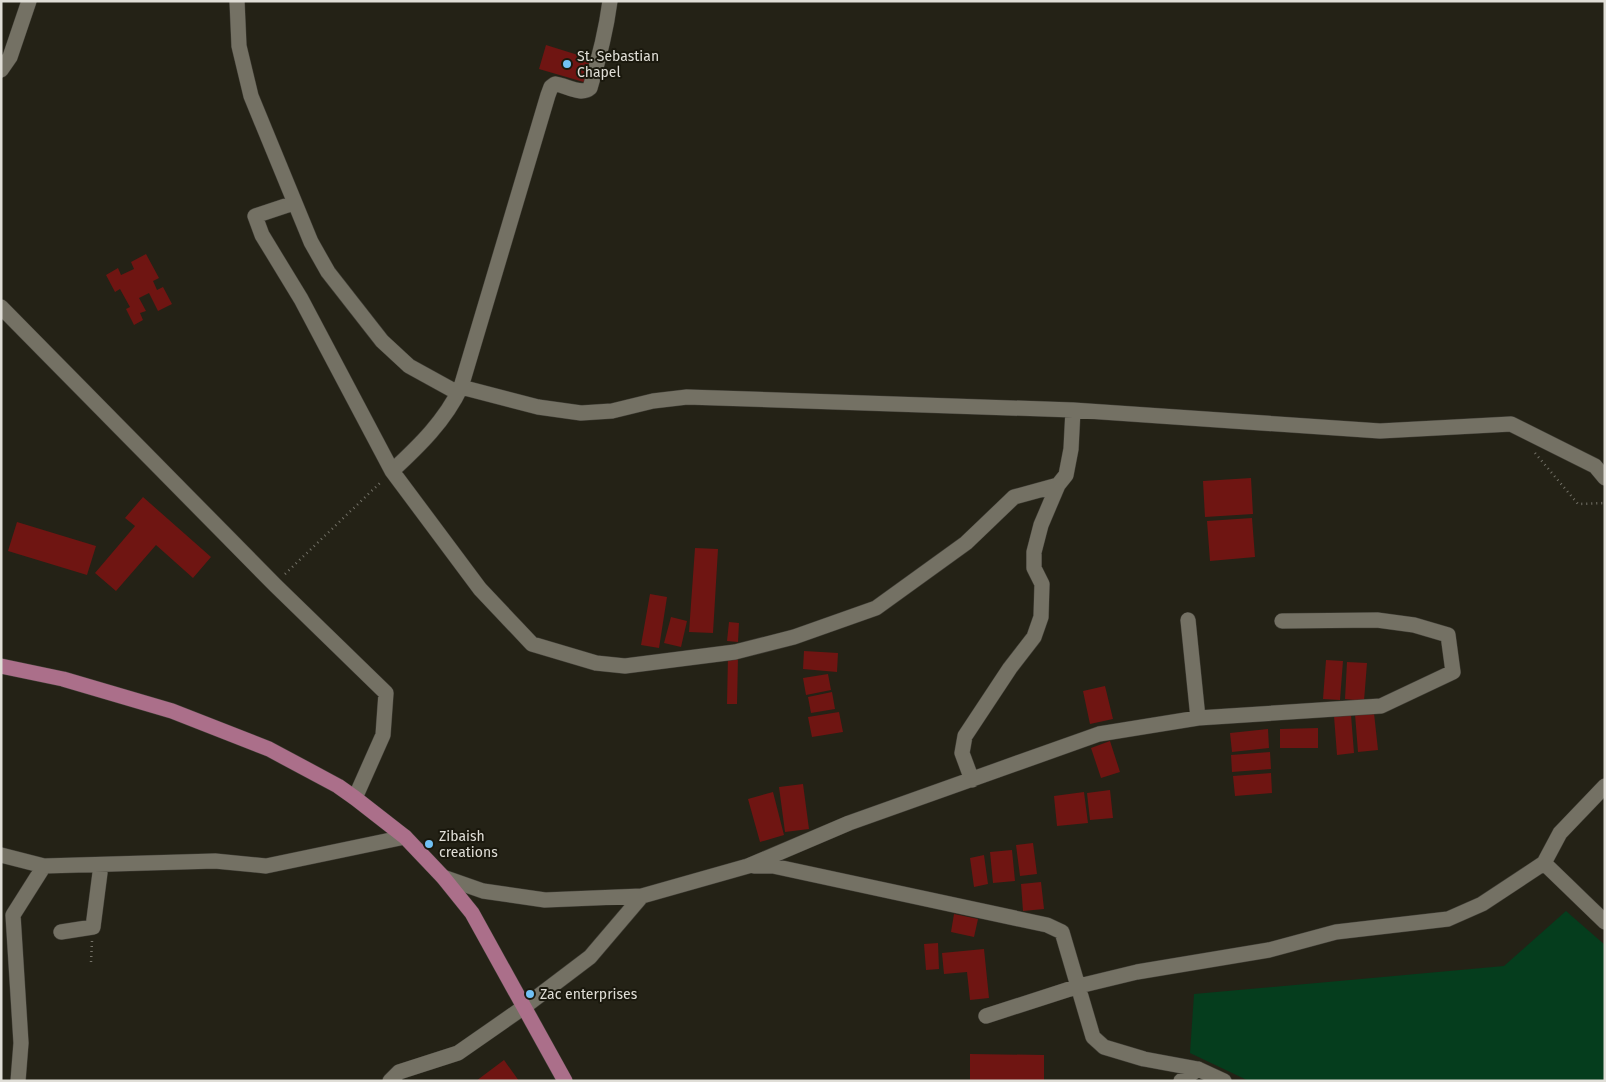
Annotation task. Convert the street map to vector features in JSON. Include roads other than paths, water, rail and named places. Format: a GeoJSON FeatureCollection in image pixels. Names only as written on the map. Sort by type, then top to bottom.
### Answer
{"type":"FeatureCollection","features":[{"type":"Feature","properties":{"kind":"main road"},"geometry":{"type":"LineString","coordinates":[[1,666],[63,679],[172,711],[269,749],[338,786],[355,798],[405,837],[443,877],[472,913],[565,1081]]}},
{"type":"Feature","properties":{"kind":"street"},"geometry":{"type":"LineString","coordinates":[[1,70],[10,57],[29,1]]}},
{"type":"Feature","properties":{"kind":"street"},"geometry":{"type":"LineString","coordinates":[[237,1],[239,46],[251,96],[311,242],[328,272],[382,341],[410,366],[460,390],[538,407],[581,413],[612,411],[653,401],[688,397],[1073,410],[1380,431],[1511,424],[1595,466],[1605,478]]}},
{"type":"Feature","properties":{"kind":"street"},"geometry":{"type":"LineString","coordinates":[[392,471],[431,433],[460,390],[548,95],[555,84],[582,91],[590,88],[604,38],[610,1]]}},
{"type":"Feature","properties":{"kind":"street"},"geometry":{"type":"LineString","coordinates":[[294,203],[255,216],[262,235],[305,307],[392,471],[480,589],[532,644],[596,663],[625,666],[735,652],[794,637],[876,608],[966,543],[1014,497],[1058,486]]}},
{"type":"Feature","properties":{"kind":"street"},"geometry":{"type":"LineString","coordinates":[[1,307],[275,585],[386,693],[383,735],[355,798]]}},
{"type":"Feature","properties":{"kind":"street"},"geometry":{"type":"LineString","coordinates":[[972,780],[962,754],[965,736],[1010,668],[1034,637],[1041,617],[1042,584],[1034,568],[1034,552],[1042,525],[1058,486],[1066,476],[1071,449],[1073,410]]}},
{"type":"Feature","properties":{"kind":"street"},"geometry":{"type":"LineString","coordinates":[[1188,620],[1198,718]]}},
{"type":"Feature","properties":{"kind":"street"},"geometry":{"type":"LineString","coordinates":[[443,877],[483,891],[544,900],[642,896],[748,866],[850,823],[1099,734],[1198,718],[1381,706],[1453,672],[1448,635],[1414,625],[1377,620],[1282,622]]}},
{"type":"Feature","properties":{"kind":"street"},"geometry":{"type":"LineString","coordinates":[[986,1016],[1079,986],[1137,972],[1269,950],[1336,932],[1448,919],[1482,904],[1544,863],[1560,833],[1605,786]]}},
{"type":"Feature","properties":{"kind":"street"},"geometry":{"type":"LineString","coordinates":[[1,855],[44,866],[215,861],[266,866],[405,837]]}},
{"type":"Feature","properties":{"kind":"street"},"geometry":{"type":"LineString","coordinates":[[1544,863],[1605,922]]}},
{"type":"Feature","properties":{"kind":"street"},"geometry":{"type":"LineString","coordinates":[[61,932],[93,927],[101,865]]}},
{"type":"Feature","properties":{"kind":"street"},"geometry":{"type":"LineString","coordinates":[[18,1081],[21,1043],[13,916],[44,866]]}},
{"type":"Feature","properties":{"kind":"street"},"geometry":{"type":"LineString","coordinates":[[748,866],[773,866],[1047,924],[1062,932],[1093,1037],[1104,1047],[1144,1059],[1198,1069],[1224,1081]]}},
{"type":"Feature","properties":{"kind":"street"},"geometry":{"type":"LineString","coordinates":[[390,1081],[400,1072],[458,1053],[524,1008],[590,956],[642,896]]}},
{"type":"Feature","properties":{"kind":"street"},"geometry":{"type":"LineString","coordinates":[[1181,1081],[1198,1069]]}},
{"type":"Feature","properties":{"kind":"place","name":"St. Sebastian Chapel"},"geometry":{"type":"Point","coordinates":[567,64]}},
{"type":"Feature","properties":{"kind":"place","name":"Zibaish creations"},"geometry":{"type":"Point","coordinates":[429,844]}},
{"type":"Feature","properties":{"kind":"place","name":"Zac enterprises"},"geometry":{"type":"Point","coordinates":[530,994]}}]}
